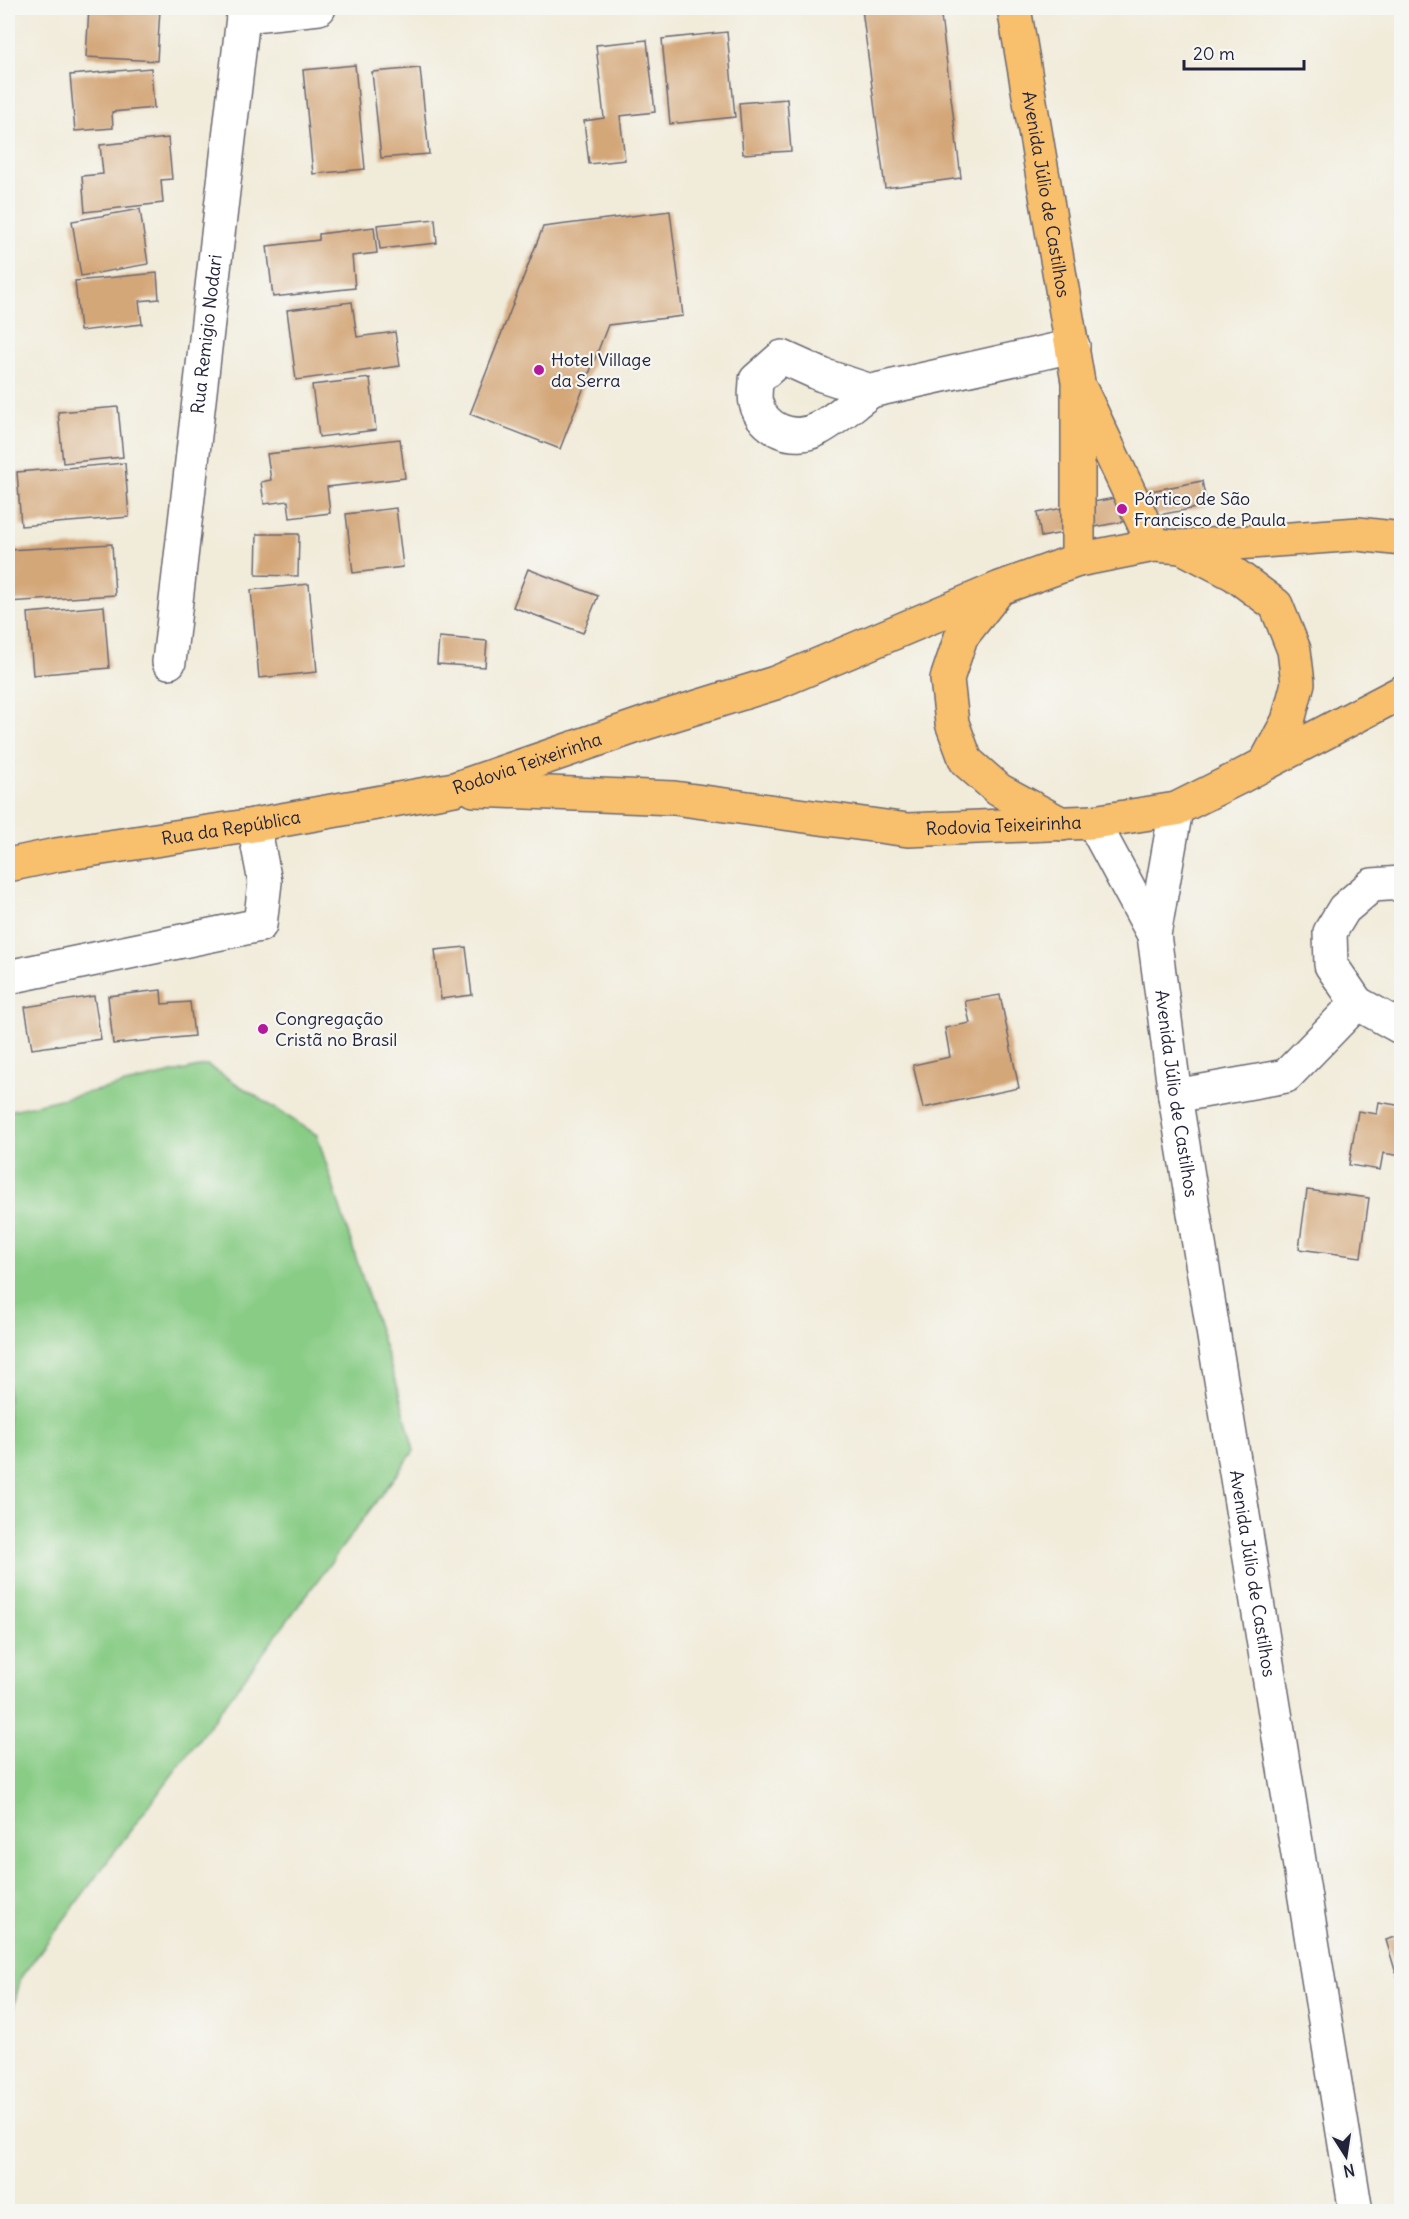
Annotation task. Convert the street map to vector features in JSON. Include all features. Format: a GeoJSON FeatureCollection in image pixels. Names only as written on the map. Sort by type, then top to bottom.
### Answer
{"type":"FeatureCollection","features":[{"type":"Feature","properties":{"kind":"main road","name":"Avenida Júlio de Castilhos"},"geometry":{"type":"LineString","coordinates":[[1014,8],[1078,382],[1078,560]]}},
{"type":"Feature","properties":{"kind":"main road","name":"Avenida Júlio de Castilhos"},"geometry":{"type":"LineString","coordinates":[[1078,382],[1168,546]]}},
{"type":"Feature","properties":{"kind":"main road","name":"Rodovia Teixeirinha"},"geometry":{"type":"LineString","coordinates":[[454,789],[649,722],[775,682],[1000,588],[1078,560],[1168,546],[1358,534],[1401,539]]}},
{"type":"Feature","properties":{"kind":"main road"},"geometry":{"type":"LineString","coordinates":[[1168,546],[1234,574],[1276,605],[1294,650],[1298,683],[1288,721],[1266,762]]}},
{"type":"Feature","properties":{"kind":"main road"},"geometry":{"type":"LineString","coordinates":[[1000,588],[961,637],[947,680],[952,723],[966,761],[999,790],[1077,824]]}},
{"type":"Feature","properties":{"kind":"main road","name":"Rodovia Teixeirinha"},"geometry":{"type":"LineString","coordinates":[[454,789],[674,798],[908,830],[1077,824],[1176,809],[1401,692]]}},
{"type":"Feature","properties":{"kind":"main road","name":"Rua da República"},"geometry":{"type":"LineString","coordinates":[[8,865],[56,855],[254,825],[454,789]]}},
{"type":"Feature","properties":{"kind":"street"},"geometry":{"type":"LineString","coordinates":[[244,12],[318,8]]}},
{"type":"Feature","properties":{"kind":"street","name":"Rua Remigio Nodari"},"geometry":{"type":"LineString","coordinates":[[169,662],[244,12]]}},
{"type":"Feature","properties":{"kind":"street"},"geometry":{"type":"LineString","coordinates":[[871,391],[1073,346]]}},
{"type":"Feature","properties":{"kind":"street","name":"Avenida Júlio de Castilhos"},"geometry":{"type":"LineString","coordinates":[[1176,809],[1154,935],[1175,1096],[1356,2211]]}},
{"type":"Feature","properties":{"kind":"street","name":"Avenida Júlio de Castilhos"},"geometry":{"type":"LineString","coordinates":[[1077,824],[1154,935]]}},
{"type":"Feature","properties":{"kind":"street"},"geometry":{"type":"LineString","coordinates":[[8,977],[260,925],[265,882],[254,825]]}},
{"type":"Feature","properties":{"kind":"street"},"geometry":{"type":"LineString","coordinates":[[1401,883],[1372,885],[1344,909],[1330,932],[1331,965],[1357,1003],[1401,1028]]}},
{"type":"Feature","properties":{"kind":"street"},"geometry":{"type":"LineString","coordinates":[[1175,1096],[1286,1076],[1357,1003]]}},
{"type":"Feature","properties":{"kind":"green space"},"geometry":{"type":"Polygon","coordinates":[[[207,1065],[317,1135],[400,1396],[414,1451],[21,1977],[8,2029],[8,1111],[207,1065]]]}},
{"type":"Feature","properties":{"kind":"building"},"geometry":{"type":"Polygon","coordinates":[[[89,8],[160,8],[157,61],[86,57],[89,8]]]}},
{"type":"Feature","properties":{"kind":"building"},"geometry":{"type":"Polygon","coordinates":[[[940,8],[961,178],[885,188],[862,9],[940,8]]]}},
{"type":"Feature","properties":{"kind":"building"},"geometry":{"type":"Polygon","coordinates":[[[727,32],[735,117],[670,124],[662,39],[727,32]]]}},
{"type":"Feature","properties":{"kind":"building"},"geometry":{"type":"Polygon","coordinates":[[[647,40],[655,112],[620,116],[625,160],[589,164],[584,121],[604,118],[596,45],[647,40]]]}},
{"type":"Feature","properties":{"kind":"building"},"geometry":{"type":"Polygon","coordinates":[[[355,65],[365,169],[313,174],[303,70],[355,65]]]}},
{"type":"Feature","properties":{"kind":"building"},"geometry":{"type":"Polygon","coordinates":[[[151,68],[154,108],[112,112],[113,128],[75,131],[70,75],[151,68]]]}},
{"type":"Feature","properties":{"kind":"building"},"geometry":{"type":"Polygon","coordinates":[[[420,68],[429,154],[381,158],[372,72],[420,68]]]}},
{"type":"Feature","properties":{"kind":"building"},"geometry":{"type":"Polygon","coordinates":[[[787,99],[791,151],[743,154],[739,103],[787,99]]]}},
{"type":"Feature","properties":{"kind":"building"},"geometry":{"type":"Polygon","coordinates":[[[168,138],[172,179],[161,180],[163,203],[85,212],[82,176],[103,174],[100,145],[168,138]]]}},
{"type":"Feature","properties":{"kind":"building"},"geometry":{"type":"Polygon","coordinates":[[[140,209],[148,264],[81,276],[72,221],[140,209]]]}},
{"type":"Feature","properties":{"kind":"building","name":"Hotel Village da Serra"},"geometry":{"type":"Polygon","coordinates":[[[670,211],[683,316],[608,325],[560,449],[470,414],[543,227],[670,211]]]}},
{"type":"Feature","properties":{"kind":"building"},"geometry":{"type":"Polygon","coordinates":[[[435,219],[437,243],[380,249],[377,225],[435,219]]]}},
{"type":"Feature","properties":{"kind":"building"},"geometry":{"type":"Polygon","coordinates":[[[374,227],[377,253],[352,256],[355,288],[273,297],[267,246],[319,240],[319,234],[374,227]]]}},
{"type":"Feature","properties":{"kind":"building"},"geometry":{"type":"Polygon","coordinates":[[[157,273],[159,299],[139,301],[142,324],[80,331],[75,281],[157,273]]]}},
{"type":"Feature","properties":{"kind":"building"},"geometry":{"type":"Polygon","coordinates":[[[352,302],[357,337],[395,332],[400,366],[296,380],[287,310],[352,302]]]}},
{"type":"Feature","properties":{"kind":"building"},"geometry":{"type":"Polygon","coordinates":[[[370,378],[376,430],[319,437],[312,385],[370,378]]]}},
{"type":"Feature","properties":{"kind":"building"},"geometry":{"type":"Polygon","coordinates":[[[118,407],[123,457],[63,463],[58,412],[118,407]]]}},
{"type":"Feature","properties":{"kind":"building"},"geometry":{"type":"Polygon","coordinates":[[[400,439],[405,478],[327,487],[330,513],[290,518],[288,501],[264,504],[261,482],[271,480],[267,454],[400,439]]]}},
{"type":"Feature","properties":{"kind":"building"},"geometry":{"type":"Polygon","coordinates":[[[125,463],[129,517],[21,526],[17,472],[125,463]]]}},
{"type":"Feature","properties":{"kind":"building","name":"Pórtico de São Francisco de Paula"},"geometry":{"type":"Polygon","coordinates":[[[1202,481],[1207,506],[1041,537],[1037,513],[1202,481]]]}},
{"type":"Feature","properties":{"kind":"building"},"geometry":{"type":"Polygon","coordinates":[[[396,508],[403,567],[353,573],[346,514],[396,508]]]}},
{"type":"Feature","properties":{"kind":"building"},"geometry":{"type":"Polygon","coordinates":[[[257,534],[299,534],[298,576],[256,575],[257,534]]]}},
{"type":"Feature","properties":{"kind":"building"},"geometry":{"type":"Polygon","coordinates":[[[112,544],[115,595],[8,602],[8,550],[112,544]]]}},
{"type":"Feature","properties":{"kind":"building"},"geometry":{"type":"Polygon","coordinates":[[[528,569],[598,596],[583,633],[513,607],[528,569]]]}},
{"type":"Feature","properties":{"kind":"building"},"geometry":{"type":"Polygon","coordinates":[[[309,584],[317,672],[259,678],[251,590],[309,584]]]}},
{"type":"Feature","properties":{"kind":"building"},"geometry":{"type":"Polygon","coordinates":[[[104,606],[109,668],[33,675],[28,613],[104,606]]]}},
{"type":"Feature","properties":{"kind":"building"},"geometry":{"type":"Polygon","coordinates":[[[439,637],[487,641],[485,667],[437,664],[439,637]]]}},
{"type":"Feature","properties":{"kind":"building"},"geometry":{"type":"Polygon","coordinates":[[[466,947],[472,995],[441,999],[435,950],[466,947]]]}},
{"type":"Feature","properties":{"kind":"building"},"geometry":{"type":"Polygon","coordinates":[[[161,990],[162,1004],[190,1002],[194,1036],[113,1044],[108,996],[161,990]]]}},
{"type":"Feature","properties":{"kind":"building"},"geometry":{"type":"Polygon","coordinates":[[[1000,995],[1019,1088],[923,1108],[913,1065],[950,1057],[945,1028],[970,1023],[965,1001],[1000,995]]]}},
{"type":"Feature","properties":{"kind":"building"},"geometry":{"type":"Polygon","coordinates":[[[94,996],[101,1039],[32,1049],[25,1007],[94,996]]]}},
{"type":"Feature","properties":{"kind":"building"},"geometry":{"type":"Polygon","coordinates":[[[1379,1102],[1402,1106],[1402,1156],[1383,1153],[1380,1170],[1349,1165],[1358,1111],[1377,1114],[1379,1102]]]}},
{"type":"Feature","properties":{"kind":"building"},"geometry":{"type":"Polygon","coordinates":[[[1307,1190],[1369,1198],[1361,1257],[1299,1249],[1307,1190]]]}},
{"type":"Feature","properties":{"kind":"building"},"geometry":{"type":"Polygon","coordinates":[[[1402,1742],[1402,1763],[1393,1747],[1402,1742]]]}},
{"type":"Feature","properties":{"kind":"building"},"geometry":{"type":"Polygon","coordinates":[[[1402,1935],[1402,1989],[1401,1990],[1386,1940],[1402,1935]]]}},
{"type":"Feature","properties":{"kind":"place","name":"Hotel Village da Serra"},"geometry":{"type":"Point","coordinates":[539,370]}},
{"type":"Feature","properties":{"kind":"place","name":"Pórtico de São Francisco de Paula"},"geometry":{"type":"Point","coordinates":[1122,509]}},
{"type":"Feature","properties":{"kind":"place","name":"Congregação Cristã no Brasil"},"geometry":{"type":"Point","coordinates":[263,1029]}}]}
